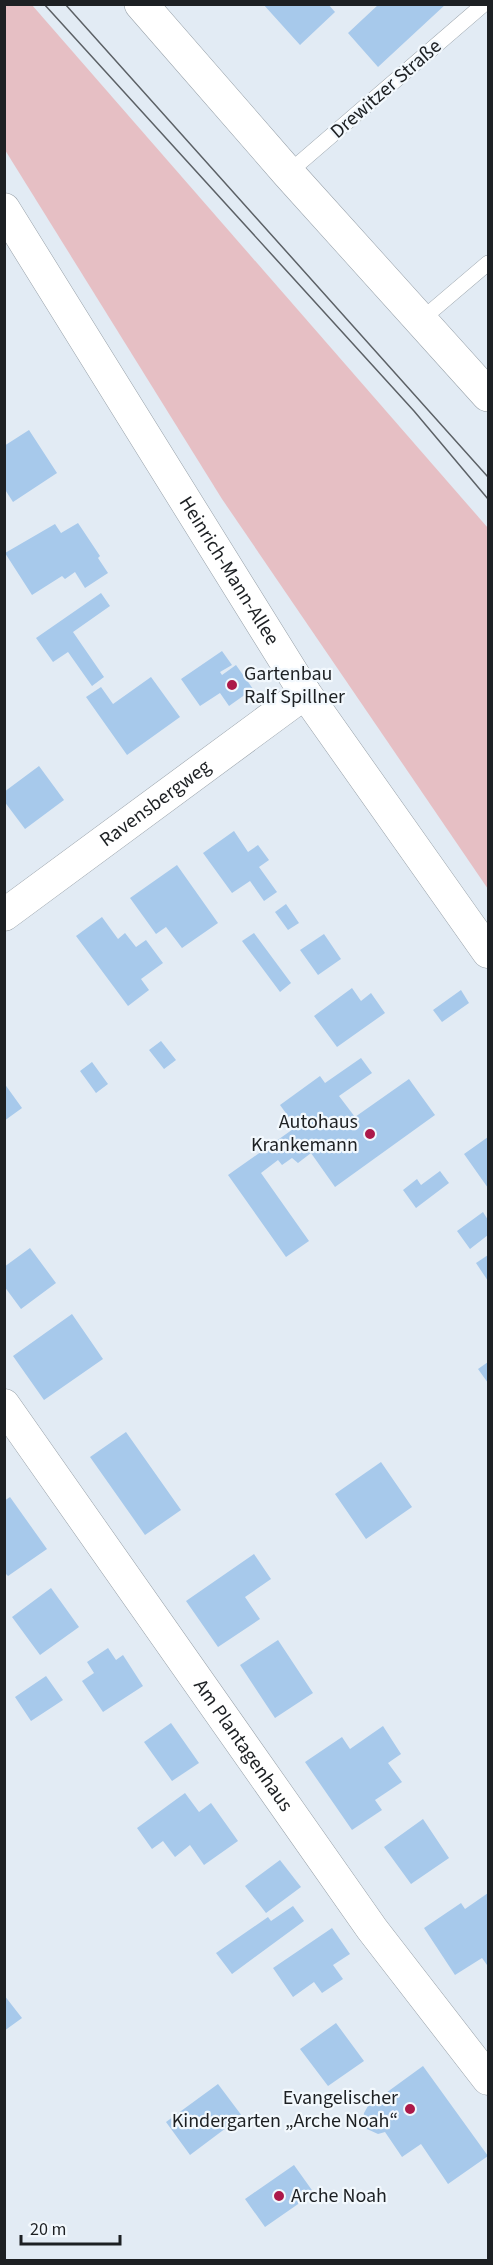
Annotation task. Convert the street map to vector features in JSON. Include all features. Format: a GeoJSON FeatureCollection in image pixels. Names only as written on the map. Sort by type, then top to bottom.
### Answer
{"type":"FeatureCollection","features":[{"type":"Feature","properties":{"kind":"main road"},"geometry":{"type":"LineString","coordinates":[[141,4],[288,173],[489,396]]}},
{"type":"Feature","properties":{"kind":"street","name":"Heinrich-Mann-Allee"},"geometry":{"type":"LineString","coordinates":[[4,209],[306,693],[489,952]]}},
{"type":"Feature","properties":{"kind":"street","name":"Ravensbergweg"},"geometry":{"type":"LineString","coordinates":[[4,915],[306,693]]}},
{"type":"Feature","properties":{"kind":"street","name":"Am Plantagenhaus"},"geometry":{"type":"LineString","coordinates":[[4,1406],[372,1929],[489,2079]]}},
{"type":"Feature","properties":{"kind":"lane","name":"Drewitzer Straße"},"geometry":{"type":"LineString","coordinates":[[288,173],[484,4]]}},
{"type":"Feature","properties":{"kind":"lane"},"geometry":{"type":"LineString","coordinates":[[421,320],[489,263]]}},
{"type":"Feature","properties":{"kind":"shaded area"},"geometry":{"type":"Polygon","coordinates":[[[5,4],[32,5],[488,528],[488,889],[222,499],[5,150],[5,4]]]}},
{"type":"Feature","properties":{"kind":"building"},"geometry":{"type":"Polygon","coordinates":[[[263,4],[328,4],[335,12],[300,45],[263,4]]]}},
{"type":"Feature","properties":{"kind":"building"},"geometry":{"type":"Polygon","coordinates":[[[379,4],[446,4],[378,67],[348,33],[379,4]]]}},
{"type":"Feature","properties":{"kind":"building"},"geometry":{"type":"Polygon","coordinates":[[[29,430],[57,473],[13,502],[4,488],[4,446],[29,430]]]}},
{"type":"Feature","properties":{"kind":"building"},"geometry":{"type":"Polygon","coordinates":[[[78,523],[100,556],[98,558],[108,573],[85,588],[75,572],[65,579],[62,576],[32,595],[5,553],[55,524],[61,533],[78,523]]]}},
{"type":"Feature","properties":{"kind":"building"},"geometry":{"type":"Polygon","coordinates":[[[101,593],[110,606],[73,632],[104,677],[92,686],[68,652],[53,662],[36,638],[101,593]]]}},
{"type":"Feature","properties":{"kind":"building"},"geometry":{"type":"Polygon","coordinates":[[[222,651],[232,665],[220,672],[222,675],[236,665],[253,689],[229,706],[220,693],[200,706],[181,679],[222,651]]]}},
{"type":"Feature","properties":{"kind":"building"},"geometry":{"type":"Polygon","coordinates":[[[151,677],[180,717],[127,755],[86,697],[101,687],[113,704],[151,677]]]}},
{"type":"Feature","properties":{"kind":"building"},"geometry":{"type":"Polygon","coordinates":[[[39,766],[64,800],[25,829],[4,801],[4,792],[39,766]]]}},
{"type":"Feature","properties":{"kind":"building"},"geometry":{"type":"Polygon","coordinates":[[[234,831],[248,852],[258,845],[269,860],[259,867],[277,892],[264,901],[250,881],[232,893],[203,853],[234,831]]]}},
{"type":"Feature","properties":{"kind":"building"},"geometry":{"type":"Polygon","coordinates":[[[177,865],[218,923],[182,948],[166,927],[156,934],[130,898],[177,865]]]}},
{"type":"Feature","properties":{"kind":"building"},"geometry":{"type":"Polygon","coordinates":[[[286,904],[299,923],[288,930],[275,912],[286,904]]]}},
{"type":"Feature","properties":{"kind":"building"},"geometry":{"type":"Polygon","coordinates":[[[102,917],[118,939],[125,933],[136,947],[146,940],[163,963],[141,979],[149,990],[128,1006],[76,936],[102,917]]]}},
{"type":"Feature","properties":{"kind":"building"},"geometry":{"type":"Polygon","coordinates":[[[254,933],[291,983],[280,992],[242,941],[254,933]]]}},
{"type":"Feature","properties":{"kind":"building"},"geometry":{"type":"Polygon","coordinates":[[[324,934],[341,959],[318,975],[300,950],[324,934]]]}},
{"type":"Feature","properties":{"kind":"building"},"geometry":{"type":"Polygon","coordinates":[[[352,988],[361,1001],[371,993],[385,1013],[337,1047],[314,1016],[352,988]]]}},
{"type":"Feature","properties":{"kind":"building"},"geometry":{"type":"Polygon","coordinates":[[[461,990],[469,1003],[442,1022],[433,1010],[461,990]]]}},
{"type":"Feature","properties":{"kind":"building"},"geometry":{"type":"Polygon","coordinates":[[[161,1041],[176,1060],[164,1069],[149,1050],[161,1041]]]}},
{"type":"Feature","properties":{"kind":"building"},"geometry":{"type":"Polygon","coordinates":[[[361,1058],[372,1073],[339,1096],[355,1117],[409,1079],[435,1115],[335,1187],[311,1153],[298,1163],[292,1158],[282,1165],[278,1160],[261,1173],[309,1241],[286,1257],[228,1175],[296,1127],[280,1105],[320,1076],[325,1083],[361,1058]]]}},
{"type":"Feature","properties":{"kind":"building"},"geometry":{"type":"Polygon","coordinates":[[[92,1062],[108,1084],[96,1093],[80,1071],[92,1062]]]}},
{"type":"Feature","properties":{"kind":"building"},"geometry":{"type":"Polygon","coordinates":[[[4,1083],[22,1108],[4,1121],[4,1083]]]}},
{"type":"Feature","properties":{"kind":"building"},"geometry":{"type":"Polygon","coordinates":[[[488,1137],[488,1188],[464,1154],[488,1137]]]}},
{"type":"Feature","properties":{"kind":"building"},"geometry":{"type":"Polygon","coordinates":[[[440,1171],[449,1183],[416,1208],[403,1190],[417,1179],[421,1185],[440,1171]]]}},
{"type":"Feature","properties":{"kind":"building"},"geometry":{"type":"Polygon","coordinates":[[[483,1212],[488,1220],[488,1235],[470,1249],[457,1231],[483,1212]]]}},
{"type":"Feature","properties":{"kind":"building"},"geometry":{"type":"Polygon","coordinates":[[[30,1248],[56,1283],[21,1309],[4,1286],[4,1267],[30,1248]]]}},
{"type":"Feature","properties":{"kind":"building"},"geometry":{"type":"Polygon","coordinates":[[[488,1255],[488,1281],[476,1263],[488,1255]]]}},
{"type":"Feature","properties":{"kind":"building"},"geometry":{"type":"Polygon","coordinates":[[[72,1314],[103,1359],[44,1400],[13,1356],[72,1314]]]}},
{"type":"Feature","properties":{"kind":"building"},"geometry":{"type":"Polygon","coordinates":[[[488,1362],[488,1383],[478,1369],[488,1362]]]}},
{"type":"Feature","properties":{"kind":"building"},"geometry":{"type":"Polygon","coordinates":[[[126,1432],[181,1510],[145,1535],[90,1457],[126,1432]]]}},
{"type":"Feature","properties":{"kind":"building"},"geometry":{"type":"Polygon","coordinates":[[[381,1462],[412,1507],[366,1539],[335,1494],[381,1462]]]}},
{"type":"Feature","properties":{"kind":"building"},"geometry":{"type":"Polygon","coordinates":[[[10,1497],[47,1549],[8,1576],[4,1572],[4,1501],[10,1497]]]}},
{"type":"Feature","properties":{"kind":"building"},"geometry":{"type":"Polygon","coordinates":[[[254,1554],[271,1579],[245,1597],[260,1619],[218,1647],[186,1601],[254,1554]]]}},
{"type":"Feature","properties":{"kind":"building"},"geometry":{"type":"Polygon","coordinates":[[[51,1588],[79,1627],[40,1655],[12,1617],[51,1588]]]}},
{"type":"Feature","properties":{"kind":"building"},"geometry":{"type":"Polygon","coordinates":[[[278,1640],[313,1693],[275,1718],[240,1665],[278,1640]]]}},
{"type":"Feature","properties":{"kind":"building"},"geometry":{"type":"Polygon","coordinates":[[[108,1648],[116,1660],[123,1655],[143,1686],[103,1712],[82,1681],[94,1673],[87,1662],[108,1648]]]}},
{"type":"Feature","properties":{"kind":"building"},"geometry":{"type":"Polygon","coordinates":[[[46,1676],[63,1700],[31,1721],[15,1697],[46,1676]]]}},
{"type":"Feature","properties":{"kind":"building"},"geometry":{"type":"Polygon","coordinates":[[[171,1723],[199,1763],[172,1781],[144,1742],[171,1723]]]}},
{"type":"Feature","properties":{"kind":"building"},"geometry":{"type":"Polygon","coordinates":[[[383,1726],[401,1754],[388,1763],[402,1782],[375,1800],[382,1810],[352,1830],[305,1762],[342,1737],[350,1749],[383,1726]]]}},
{"type":"Feature","properties":{"kind":"building"},"geometry":{"type":"Polygon","coordinates":[[[185,1793],[199,1812],[211,1803],[238,1841],[204,1865],[190,1845],[175,1857],[163,1841],[152,1849],[137,1828],[185,1793]]]}},
{"type":"Feature","properties":{"kind":"building"},"geometry":{"type":"Polygon","coordinates":[[[423,1819],[449,1858],[411,1884],[384,1847],[423,1819]]]}},
{"type":"Feature","properties":{"kind":"building"},"geometry":{"type":"Polygon","coordinates":[[[280,1860],[301,1887],[266,1913],[245,1886],[280,1860]]]}},
{"type":"Feature","properties":{"kind":"building"},"geometry":{"type":"Polygon","coordinates":[[[488,1893],[488,1964],[482,1958],[455,1975],[424,1928],[461,1903],[465,1909],[488,1893]]]}},
{"type":"Feature","properties":{"kind":"building"},"geometry":{"type":"Polygon","coordinates":[[[293,1906],[304,1921],[232,1974],[216,1953],[268,1917],[271,1921],[293,1906]]]}},
{"type":"Feature","properties":{"kind":"building"},"geometry":{"type":"Polygon","coordinates":[[[332,1928],[350,1954],[333,1965],[343,1979],[322,1993],[314,1982],[293,1997],[273,1968],[332,1928]]]}},
{"type":"Feature","properties":{"kind":"building"},"geometry":{"type":"Polygon","coordinates":[[[4,1995],[22,2018],[4,2031],[4,1995]]]}},
{"type":"Feature","properties":{"kind":"building"},"geometry":{"type":"Polygon","coordinates":[[[336,2023],[364,2061],[328,2086],[300,2049],[336,2023]]]}},
{"type":"Feature","properties":{"kind":"building","name":"Evangelischer Kindergarten „Arche Noah“"},"geometry":{"type":"Polygon","coordinates":[[[423,2066],[488,2156],[448,2184],[421,2144],[402,2157],[385,2132],[378,2134],[367,2129],[363,2121],[368,2106],[423,2066]]]}},
{"type":"Feature","properties":{"kind":"building"},"geometry":{"type":"Polygon","coordinates":[[[218,2084],[242,2116],[190,2155],[166,2122],[218,2084]]]}},
{"type":"Feature","properties":{"kind":"building","name":"Arche Noah"},"geometry":{"type":"Polygon","coordinates":[[[294,2165],[314,2193],[265,2227],[245,2199],[294,2165]]]}},
{"type":"Feature","properties":{"kind":"tram line"},"geometry":{"type":"LineString","coordinates":[[44,4],[414,411],[488,499]]}},
{"type":"Feature","properties":{"kind":"tram line"},"geometry":{"type":"LineString","coordinates":[[65,4],[488,477]]}},
{"type":"Feature","properties":{"kind":"place","name":"Gartenbau Ralf Spillner"},"geometry":{"type":"Point","coordinates":[232,685]}},
{"type":"Feature","properties":{"kind":"place","name":"Autohaus Krankemann"},"geometry":{"type":"Point","coordinates":[370,1134]}},
{"type":"Feature","properties":{"kind":"place","name":"Evangelischer Kindergarten „Arche Noah“"},"geometry":{"type":"Point","coordinates":[410,2109]}},
{"type":"Feature","properties":{"kind":"place","name":"Arche Noah"},"geometry":{"type":"Point","coordinates":[279,2196]}}]}
